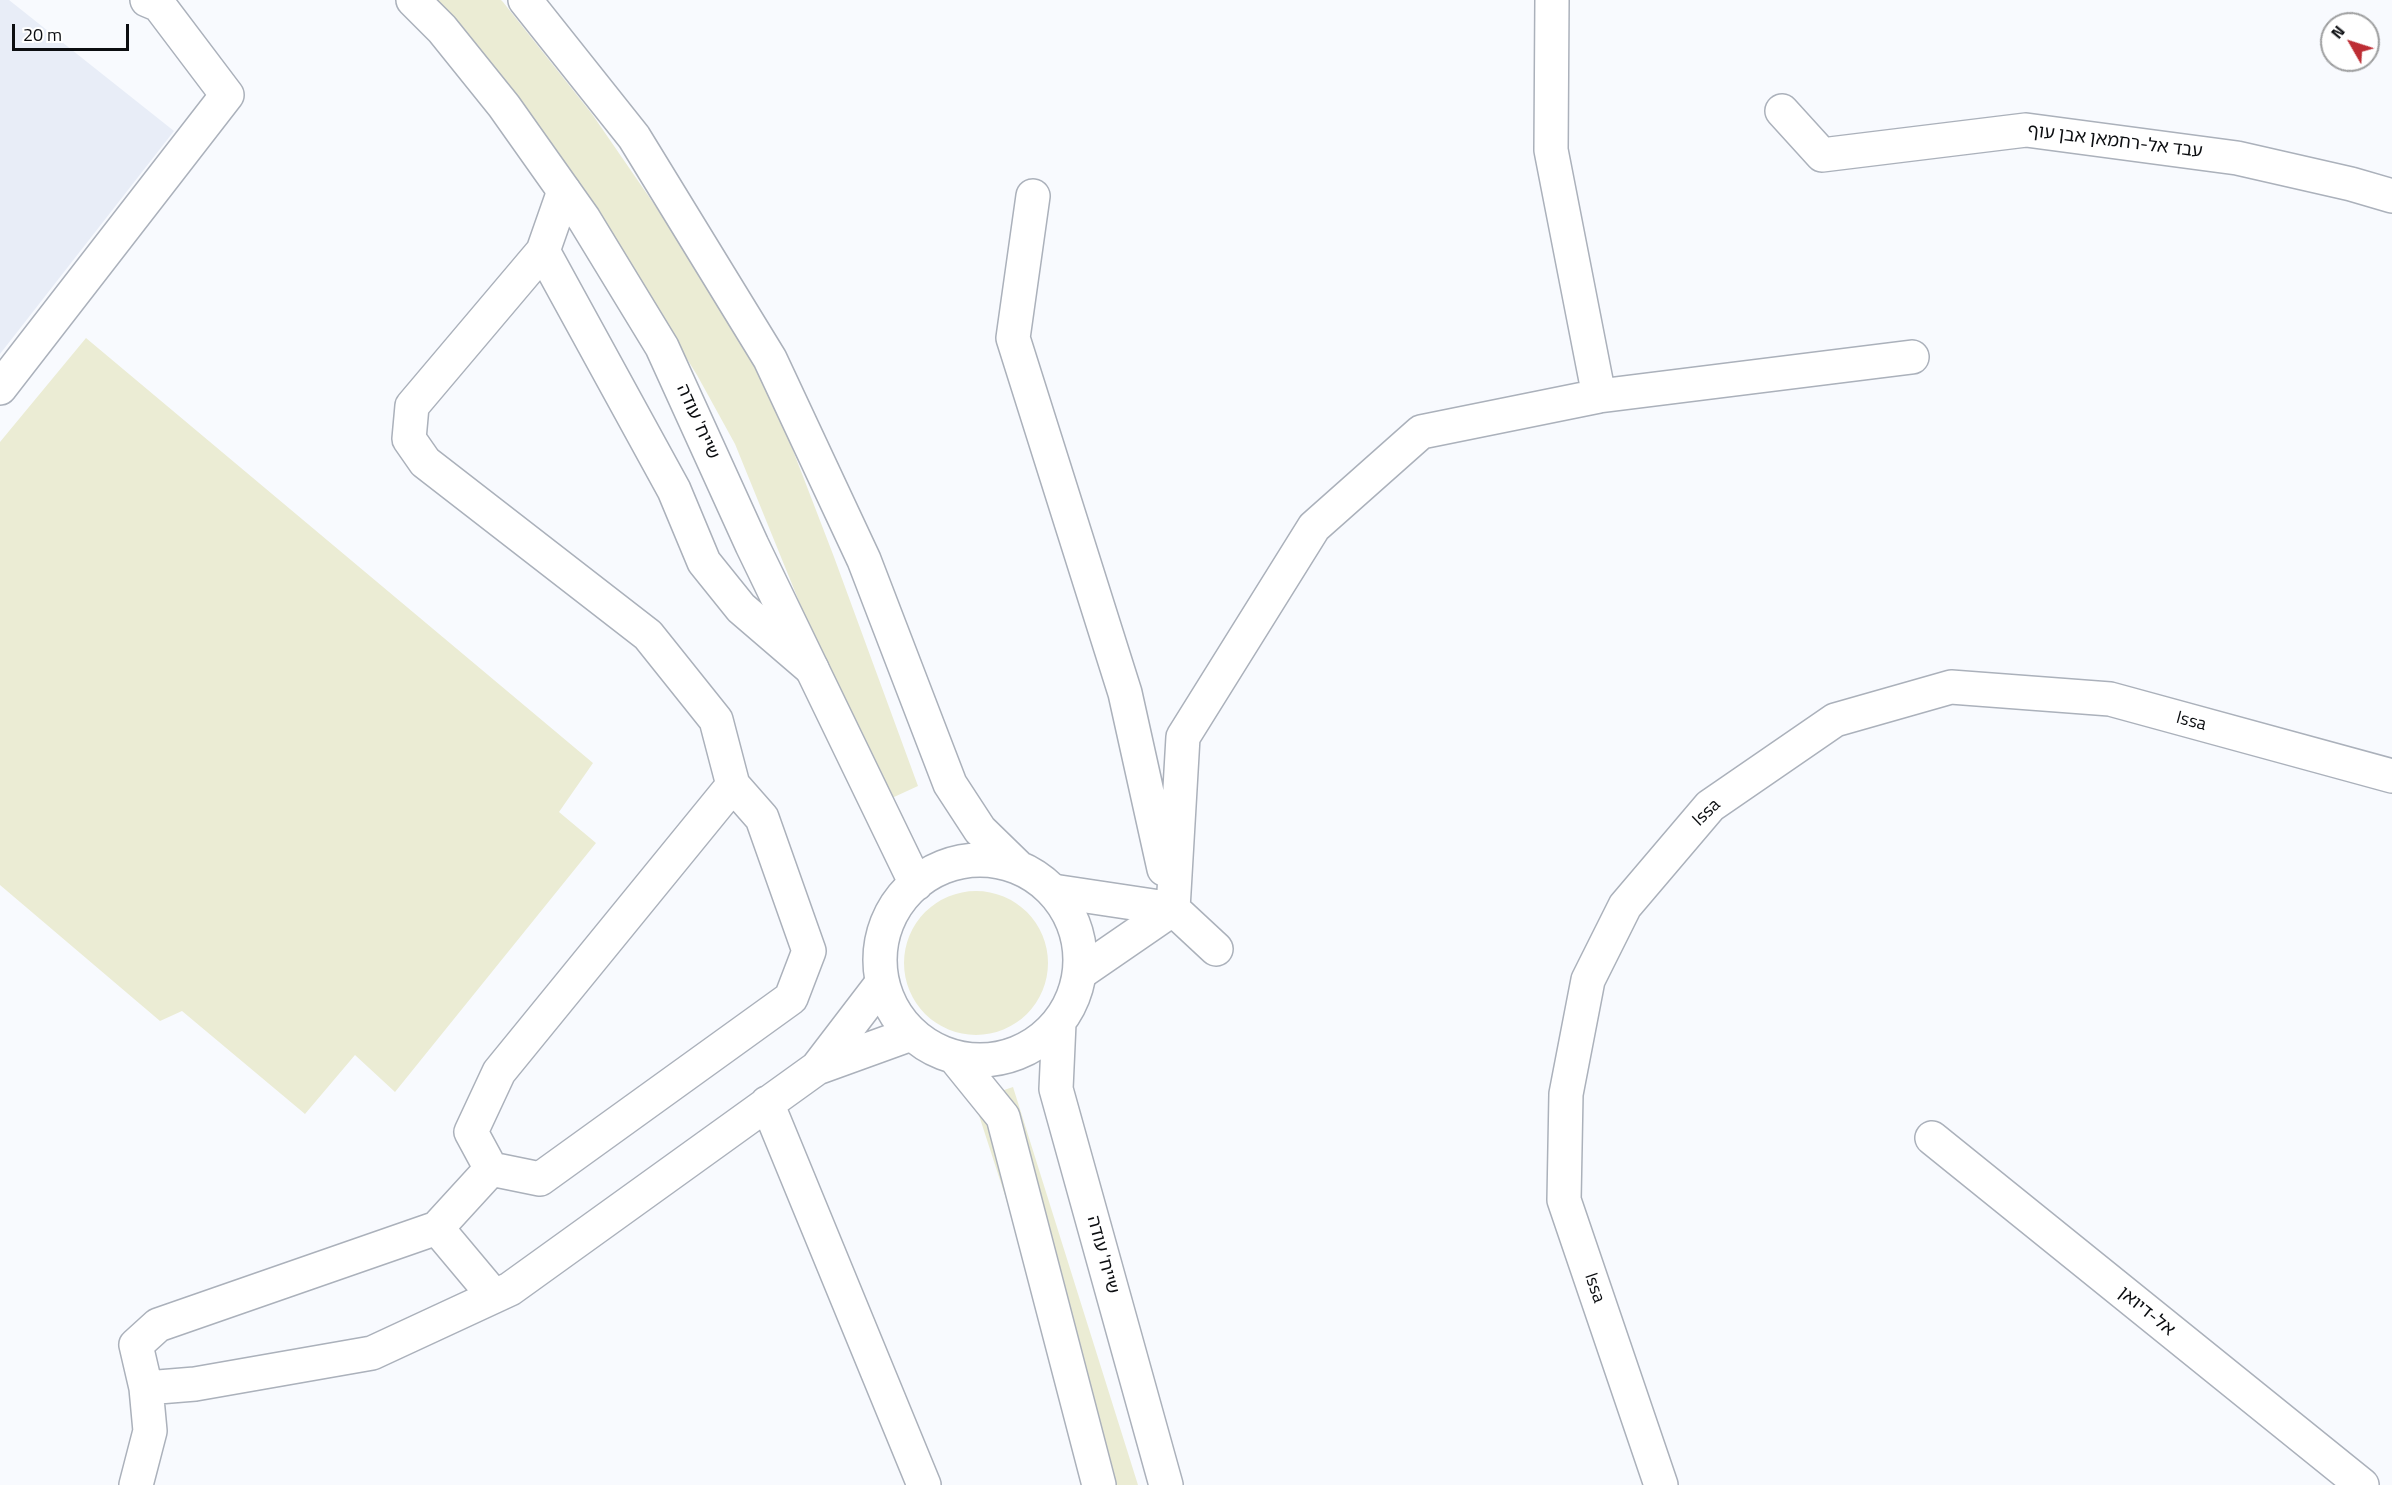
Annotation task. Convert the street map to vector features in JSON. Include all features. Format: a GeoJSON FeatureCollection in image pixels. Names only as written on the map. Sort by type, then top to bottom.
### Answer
{"type":"FeatureCollection","features":[{"type":"Feature","properties":{"kind":"street"},"geometry":{"type":"LineString","coordinates":[[0,388],[227,95],[159,6],[147,0]]}},
{"type":"Feature","properties":{"kind":"street","name":"שייח' עודה"},"geometry":{"type":"LineString","coordinates":[[413,0],[442,29],[504,106],[584,219],[662,347],[752,544],[916,884]]}},
{"type":"Feature","properties":{"kind":"street"},"geometry":{"type":"LineString","coordinates":[[525,0],[634,137],[771,359],[864,560],[950,784],[980,830],[1018,867]]}},
{"type":"Feature","properties":{"kind":"street"},"geometry":{"type":"LineString","coordinates":[[1552,0],[1551,150],[1599,396]]}},
{"type":"Feature","properties":{"kind":"street","name":"עבד אל-רחמאן אבן עוף"},"geometry":{"type":"LineString","coordinates":[[1782,111],[1822,155],[2026,130],[2237,158],[2352,184],[2392,196]]}},
{"type":"Feature","properties":{"kind":"street"},"geometry":{"type":"LineString","coordinates":[[491,1169],[540,1179],[791,998],[808,951],[762,818],[733,784],[716,720],[648,635],[424,462],[409,439],[412,406],[543,251],[564,191]]}},
{"type":"Feature","properties":{"kind":"street"},"geometry":{"type":"LineString","coordinates":[[1033,196],[1012,338],[1125,693],[1173,909]]}},
{"type":"Feature","properties":{"kind":"street"},"geometry":{"type":"LineString","coordinates":[[543,251],[674,490],[704,562],[741,608],[812,669]]}},
{"type":"Feature","properties":{"kind":"street"},"geometry":{"type":"LineString","coordinates":[[1173,909],[1183,737],[1314,527],[1421,432],[1599,396],[1912,357]]}},
{"type":"Feature","properties":{"kind":"street","name":"Issa"},"geometry":{"type":"LineString","coordinates":[[1661,1485],[1564,1200],[1566,1094],[1588,980],[1625,906],[1710,806],[1835,720],[1951,687],[2110,699],[2392,777]]}},
{"type":"Feature","properties":{"kind":"street"},"geometry":{"type":"LineString","coordinates":[[491,1169],[471,1132],[499,1072],[733,784]]}},
{"type":"Feature","properties":{"kind":"street"},"geometry":{"type":"LineString","coordinates":[[992,860],[1018,867],[1037,877],[1053,891],[1071,915],[1080,944],[1080,973],[1073,1000],[1059,1023],[1038,1043],[1012,1056],[984,1061],[956,1059],[932,1049],[911,1034],[895,1014],[882,983],[880,949],[886,925],[898,903],[916,884],[938,869],[964,861],[992,860]]}},
{"type":"Feature","properties":{"kind":"street"},"geometry":{"type":"LineString","coordinates":[[1053,891],[1173,909],[1216,949]]}},
{"type":"Feature","properties":{"kind":"street"},"geometry":{"type":"LineString","coordinates":[[1080,973],[1173,909]]}},
{"type":"Feature","properties":{"kind":"street"},"geometry":{"type":"LineString","coordinates":[[817,1068],[882,983]]}},
{"type":"Feature","properties":{"kind":"street","name":"שייח' עודה"},"geometry":{"type":"LineString","coordinates":[[1059,1023],[1056,1089],[1166,1485]]}},
{"type":"Feature","properties":{"kind":"street"},"geometry":{"type":"LineString","coordinates":[[146,1388],[195,1384],[372,1353],[510,1288],[817,1068],[911,1034]]}},
{"type":"Feature","properties":{"kind":"street"},"geometry":{"type":"LineString","coordinates":[[956,1059],[1003,1117],[1099,1485]]}},
{"type":"Feature","properties":{"kind":"street"},"geometry":{"type":"LineString","coordinates":[[767,1103],[924,1485]]}},
{"type":"Feature","properties":{"kind":"street","name":"אל-דיואן"},"geometry":{"type":"LineString","coordinates":[[1932,1138],[2362,1485]]}},
{"type":"Feature","properties":{"kind":"street"},"geometry":{"type":"LineString","coordinates":[[136,1485],[150,1431],[146,1388],[135,1345],[158,1325],[436,1228],[491,1169]]}},
{"type":"Feature","properties":{"kind":"street"},"geometry":{"type":"LineString","coordinates":[[436,1228],[494,1296]]}},
{"type":"Feature","properties":{"kind":"shaded area"},"geometry":{"type":"Polygon","coordinates":[[[0,0],[9,0],[174,131],[0,354],[0,0]]]}},
{"type":"Feature","properties":{"kind":"green space"},"geometry":{"type":"Polygon","coordinates":[[[431,0],[501,0],[592,114],[685,249],[769,388],[918,786],[881,803],[735,444],[697,375],[559,154],[488,65],[431,0]]]}},
{"type":"Feature","properties":{"kind":"green space"},"geometry":{"type":"Polygon","coordinates":[[[86,338],[593,763],[559,812],[596,843],[395,1092],[355,1055],[305,1114],[182,1011],[160,1021],[0,885],[0,442],[86,338]]]}},
{"type":"Feature","properties":{"kind":"green space"},"geometry":{"type":"Polygon","coordinates":[[[976,891],[1003,897],[1016,903],[1027,912],[1036,923],[1042,936],[1048,963],[1042,990],[1036,1003],[1027,1014],[1016,1023],[1003,1029],[976,1035],[949,1029],[936,1023],[925,1014],[916,1003],[910,990],[904,963],[910,936],[916,923],[925,912],[936,903],[949,897],[976,891]]]}},
{"type":"Feature","properties":{"kind":"green space"},"geometry":{"type":"Polygon","coordinates":[[[1013,1087],[1138,1485],[1099,1485],[974,1100],[1013,1087]]]}}]}
